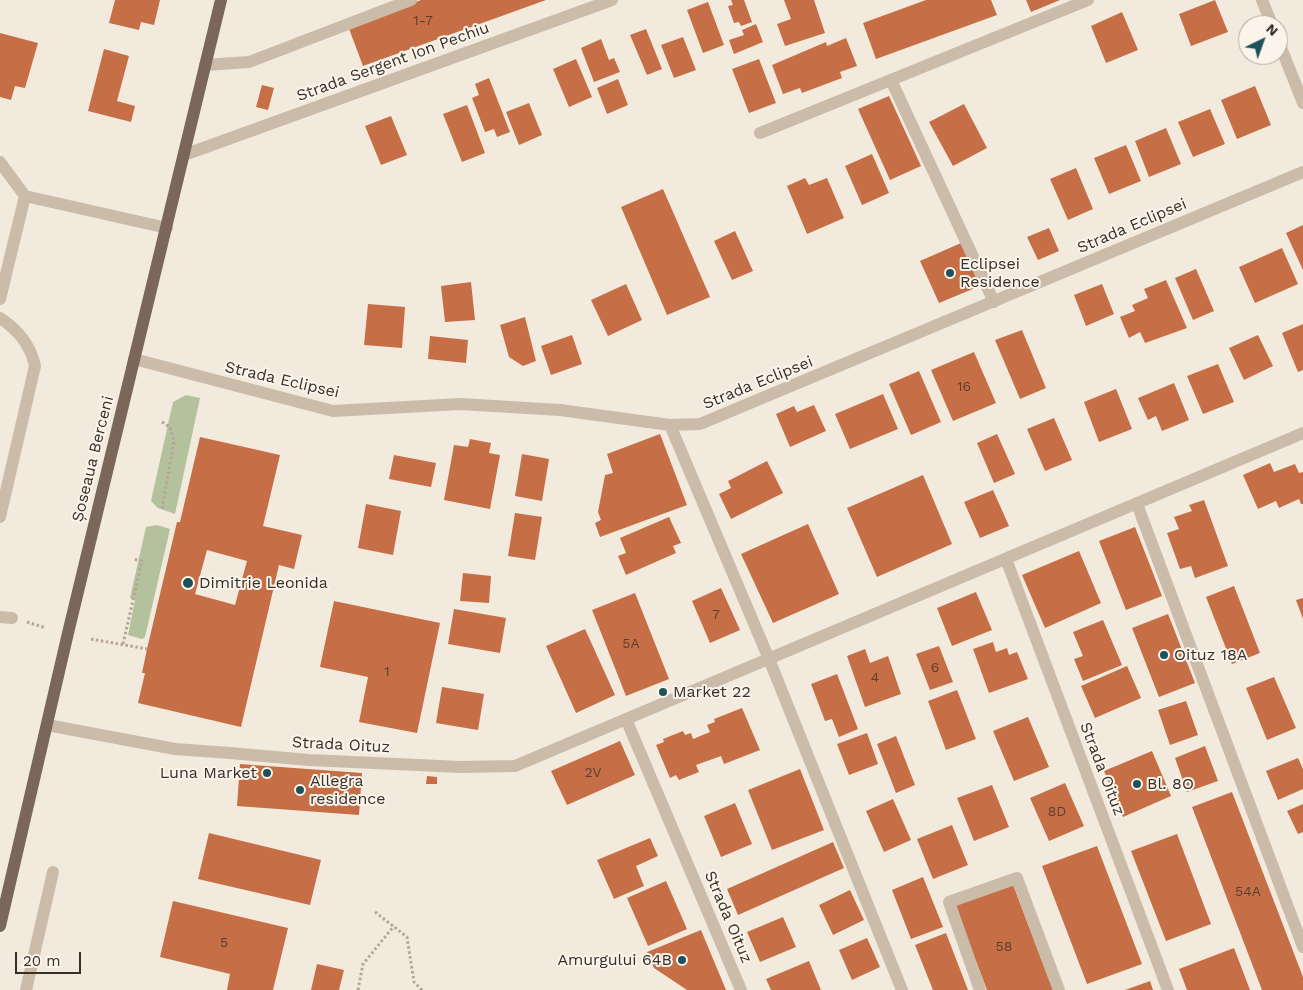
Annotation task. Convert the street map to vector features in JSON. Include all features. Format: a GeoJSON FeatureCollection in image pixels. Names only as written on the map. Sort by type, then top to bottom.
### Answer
{"type":"FeatureCollection","features":[{"type":"Feature","properties":{"kind":"main road","name":"Șoseaua Berceni"},"geometry":{"type":"LineString","coordinates":[[0,926],[46,725],[221,0]]}},
{"type":"Feature","properties":{"kind":"street"},"geometry":{"type":"LineString","coordinates":[[205,65],[249,62],[411,0]]}},
{"type":"Feature","properties":{"kind":"street","name":"Strada Sergent Ion Pechiu"},"geometry":{"type":"LineString","coordinates":[[184,155],[612,0]]}},
{"type":"Feature","properties":{"kind":"street"},"geometry":{"type":"LineString","coordinates":[[760,134],[1088,0]]}},
{"type":"Feature","properties":{"kind":"street"},"geometry":{"type":"LineString","coordinates":[[1262,0],[1268,15]]}},
{"type":"Feature","properties":{"kind":"street"},"geometry":{"type":"LineString","coordinates":[[1288,65],[1303,103]]}},
{"type":"Feature","properties":{"kind":"street"},"geometry":{"type":"LineString","coordinates":[[891,80],[994,302]]}},
{"type":"Feature","properties":{"kind":"street"},"geometry":{"type":"LineString","coordinates":[[0,162],[25,196],[167,228]]}},
{"type":"Feature","properties":{"kind":"street","name":"Strada Eclipsei"},"geometry":{"type":"LineString","coordinates":[[134,359],[334,411],[460,404],[560,410],[670,425],[700,424],[1303,172]]}},
{"type":"Feature","properties":{"kind":"street"},"geometry":{"type":"LineString","coordinates":[[0,299],[25,196]]}},
{"type":"Feature","properties":{"kind":"street"},"geometry":{"type":"LineString","coordinates":[[0,318],[15,328],[26,342],[35,366],[0,517]]}},
{"type":"Feature","properties":{"kind":"street"},"geometry":{"type":"LineString","coordinates":[[670,425],[768,659],[902,990]]}},
{"type":"Feature","properties":{"kind":"street","name":"Strada Oituz"},"geometry":{"type":"LineString","coordinates":[[46,725],[184,749],[308,760],[461,767],[507,767],[525,762],[1303,433]]}},
{"type":"Feature","properties":{"kind":"street"},"geometry":{"type":"LineString","coordinates":[[1137,504],[1303,947]]}},
{"type":"Feature","properties":{"kind":"street","name":"Strada Oituz"},"geometry":{"type":"LineString","coordinates":[[1006,559],[1168,990]]}},
{"type":"Feature","properties":{"kind":"street","name":"Strada Oituz"},"geometry":{"type":"LineString","coordinates":[[626,719],[741,990]]}},
{"type":"Feature","properties":{"kind":"street"},"geometry":{"type":"LineString","coordinates":[[26,990],[53,872]]}},
{"type":"Feature","properties":{"kind":"street"},"geometry":{"type":"LineString","coordinates":[[980,990],[948,902],[1017,878],[1059,990]]}},
{"type":"Feature","properties":{"kind":"path"},"geometry":{"type":"LineString","coordinates":[[162,422],[170,428],[174,441],[162,509]]}},
{"type":"Feature","properties":{"kind":"path"},"geometry":{"type":"LineString","coordinates":[[123,644],[142,561],[133,559]]}},
{"type":"Feature","properties":{"kind":"path"},"geometry":{"type":"LineString","coordinates":[[10,619],[46,628]]}},
{"type":"Feature","properties":{"kind":"path"},"geometry":{"type":"LineString","coordinates":[[91,639],[147,648]]}},
{"type":"Feature","properties":{"kind":"path"},"geometry":{"type":"LineString","coordinates":[[375,912],[407,937],[414,982],[422,990]]}},
{"type":"Feature","properties":{"kind":"path"},"geometry":{"type":"LineString","coordinates":[[358,990],[363,964],[394,926]]}},
{"type":"Feature","properties":{"kind":"green space"},"geometry":{"type":"Polygon","coordinates":[[[186,395],[200,398],[175,514],[158,508],[151,501],[173,402],[186,395]]]}},
{"type":"Feature","properties":{"kind":"green space"},"geometry":{"type":"Polygon","coordinates":[[[157,525],[170,529],[145,637],[142,639],[128,635],[135,600],[130,598],[146,527],[157,525]]]}},
{"type":"Feature","properties":{"kind":"building"},"geometry":{"type":"Polygon","coordinates":[[[115,0],[160,0],[154,25],[141,22],[139,30],[109,23],[115,0]]]}},
{"type":"Feature","properties":{"kind":"building"},"geometry":{"type":"Polygon","coordinates":[[[421,0],[546,0],[363,66],[348,26],[421,0]]]}},
{"type":"Feature","properties":{"kind":"building"},"geometry":{"type":"Polygon","coordinates":[[[731,0],[744,0],[752,22],[741,26],[739,22],[734,23],[728,6],[733,5],[731,0]]]}},
{"type":"Feature","properties":{"kind":"building"},"geometry":{"type":"Polygon","coordinates":[[[784,0],[814,0],[825,33],[785,46],[777,24],[791,19],[784,0]]]}},
{"type":"Feature","properties":{"kind":"building"},"geometry":{"type":"Polygon","coordinates":[[[926,0],[991,0],[997,15],[876,59],[863,23],[926,0]]]}},
{"type":"Feature","properties":{"kind":"building"},"geometry":{"type":"Polygon","coordinates":[[[1026,0],[1060,0],[1031,12],[1026,0]]]}},
{"type":"Feature","properties":{"kind":"building"},"geometry":{"type":"Polygon","coordinates":[[[1215,0],[1228,32],[1191,46],[1179,14],[1215,0]]]}},
{"type":"Feature","properties":{"kind":"building"},"geometry":{"type":"Polygon","coordinates":[[[708,2],[724,45],[703,53],[687,10],[708,2]]]}},
{"type":"Feature","properties":{"kind":"building"},"geometry":{"type":"Polygon","coordinates":[[[1122,12],[1138,50],[1106,63],[1091,26],[1122,12]]]}},
{"type":"Feature","properties":{"kind":"building"},"geometry":{"type":"Polygon","coordinates":[[[756,24],[763,42],[734,54],[729,40],[744,35],[742,30],[756,24]]]}},
{"type":"Feature","properties":{"kind":"building"},"geometry":{"type":"Polygon","coordinates":[[[646,29],[662,69],[647,75],[630,35],[646,29]]]}},
{"type":"Feature","properties":{"kind":"building"},"geometry":{"type":"Polygon","coordinates":[[[0,33],[38,43],[25,88],[15,86],[11,100],[0,97],[0,33]]]}},
{"type":"Feature","properties":{"kind":"building"},"geometry":{"type":"Polygon","coordinates":[[[683,37],[696,70],[674,78],[661,45],[683,37]]]}},
{"type":"Feature","properties":{"kind":"building"},"geometry":{"type":"Polygon","coordinates":[[[846,38],[857,66],[840,72],[842,78],[802,93],[800,88],[783,94],[772,65],[826,42],[827,46],[846,38]]]}},
{"type":"Feature","properties":{"kind":"building"},"geometry":{"type":"Polygon","coordinates":[[[601,39],[609,60],[614,58],[620,72],[594,82],[581,48],[601,39]]]}},
{"type":"Feature","properties":{"kind":"building"},"geometry":{"type":"Polygon","coordinates":[[[104,49],[129,56],[117,101],[135,106],[131,122],[88,111],[104,49]]]}},
{"type":"Feature","properties":{"kind":"building"},"geometry":{"type":"Polygon","coordinates":[[[576,59],[592,97],[569,107],[553,69],[576,59]]]}},
{"type":"Feature","properties":{"kind":"building"},"geometry":{"type":"Polygon","coordinates":[[[759,59],[776,103],[749,113],[732,69],[759,59]]]}},
{"type":"Feature","properties":{"kind":"building"},"geometry":{"type":"Polygon","coordinates":[[[489,78],[510,132],[497,137],[494,129],[485,132],[472,98],[479,95],[475,84],[489,78]]]}},
{"type":"Feature","properties":{"kind":"building"},"geometry":{"type":"Polygon","coordinates":[[[618,79],[628,105],[607,114],[597,88],[618,79]]]}},
{"type":"Feature","properties":{"kind":"building"},"geometry":{"type":"Polygon","coordinates":[[[262,85],[274,88],[268,110],[256,107],[262,85]]]}},
{"type":"Feature","properties":{"kind":"building"},"geometry":{"type":"Polygon","coordinates":[[[1255,86],[1271,125],[1237,139],[1221,100],[1255,86]]]}},
{"type":"Feature","properties":{"kind":"building"},"geometry":{"type":"Polygon","coordinates":[[[889,96],[921,166],[890,180],[858,109],[889,96]]]}},
{"type":"Feature","properties":{"kind":"building"},"geometry":{"type":"Polygon","coordinates":[[[529,103],[542,135],[519,145],[506,112],[529,103]]]}},
{"type":"Feature","properties":{"kind":"building"},"geometry":{"type":"Polygon","coordinates":[[[964,104],[987,148],[953,166],[929,122],[964,104]]]}},
{"type":"Feature","properties":{"kind":"building"},"geometry":{"type":"Polygon","coordinates":[[[467,105],[485,153],[462,162],[443,114],[467,105]]]}},
{"type":"Feature","properties":{"kind":"building"},"geometry":{"type":"Polygon","coordinates":[[[1210,109],[1225,144],[1193,157],[1178,122],[1210,109]]]}},
{"type":"Feature","properties":{"kind":"building"},"geometry":{"type":"Polygon","coordinates":[[[391,116],[407,155],[381,165],[365,126],[391,116]]]}},
{"type":"Feature","properties":{"kind":"building"},"geometry":{"type":"Polygon","coordinates":[[[1166,128],[1181,164],[1149,177],[1135,141],[1166,128]]]}},
{"type":"Feature","properties":{"kind":"building"},"geometry":{"type":"Polygon","coordinates":[[[1126,145],[1141,181],[1109,194],[1094,158],[1126,145]]]}},
{"type":"Feature","properties":{"kind":"building"},"geometry":{"type":"Polygon","coordinates":[[[872,154],[889,193],[862,205],[845,166],[872,154]]]}},
{"type":"Feature","properties":{"kind":"building"},"geometry":{"type":"Polygon","coordinates":[[[1076,168],[1093,209],[1068,220],[1050,179],[1076,168]]]}},
{"type":"Feature","properties":{"kind":"building"},"geometry":{"type":"Polygon","coordinates":[[[805,178],[809,185],[827,178],[844,218],[807,234],[787,186],[805,178]]]}},
{"type":"Feature","properties":{"kind":"building"},"geometry":{"type":"Polygon","coordinates":[[[663,189],[710,297],[667,315],[621,207],[663,189]]]}},
{"type":"Feature","properties":{"kind":"building"},"geometry":{"type":"Polygon","coordinates":[[[1303,225],[1303,270],[1286,233],[1303,225]]]}},
{"type":"Feature","properties":{"kind":"building"},"geometry":{"type":"Polygon","coordinates":[[[1049,228],[1059,251],[1038,260],[1027,237],[1049,228]]]}},
{"type":"Feature","properties":{"kind":"building"},"geometry":{"type":"Polygon","coordinates":[[[735,231],[753,271],[732,280],[714,241],[735,231]]]}},
{"type":"Feature","properties":{"kind":"building","name":"Eclipsei Residence"},"geometry":{"type":"Polygon","coordinates":[[[961,243],[980,286],[939,303],[920,261],[961,243]]]}},
{"type":"Feature","properties":{"kind":"building"},"geometry":{"type":"Polygon","coordinates":[[[1282,248],[1298,284],[1255,303],[1239,267],[1282,248]]]}},
{"type":"Feature","properties":{"kind":"building"},"geometry":{"type":"Polygon","coordinates":[[[1196,269],[1214,311],[1193,320],[1175,278],[1196,269]]]}},
{"type":"Feature","properties":{"kind":"building"},"geometry":{"type":"Polygon","coordinates":[[[1166,280],[1187,328],[1145,343],[1140,332],[1129,338],[1120,317],[1135,311],[1132,305],[1148,298],[1144,289],[1166,280]]]}},
{"type":"Feature","properties":{"kind":"building"},"geometry":{"type":"Polygon","coordinates":[[[471,282],[475,320],[445,322],[441,286],[471,282]]]}},
{"type":"Feature","properties":{"kind":"building"},"geometry":{"type":"Polygon","coordinates":[[[626,284],[642,320],[608,336],[591,300],[626,284]]]}},
{"type":"Feature","properties":{"kind":"building"},"geometry":{"type":"Polygon","coordinates":[[[1102,284],[1114,314],[1086,326],[1074,295],[1102,284]]]}},
{"type":"Feature","properties":{"kind":"building"},"geometry":{"type":"Polygon","coordinates":[[[368,304],[405,307],[402,348],[364,345],[368,304]]]}},
{"type":"Feature","properties":{"kind":"building"},"geometry":{"type":"Polygon","coordinates":[[[525,317],[536,361],[523,366],[509,357],[500,325],[525,317]]]}},
{"type":"Feature","properties":{"kind":"building"},"geometry":{"type":"Polygon","coordinates":[[[1303,324],[1303,370],[1298,372],[1282,333],[1303,324]]]}},
{"type":"Feature","properties":{"kind":"building"},"geometry":{"type":"Polygon","coordinates":[[[1022,330],[1046,388],[1020,399],[995,340],[1022,330]]]}},
{"type":"Feature","properties":{"kind":"building"},"geometry":{"type":"Polygon","coordinates":[[[572,335],[582,364],[551,375],[541,346],[572,335]]]}},
{"type":"Feature","properties":{"kind":"building"},"geometry":{"type":"Polygon","coordinates":[[[1258,335],[1273,366],[1244,380],[1229,348],[1258,335]]]}},
{"type":"Feature","properties":{"kind":"building"},"geometry":{"type":"Polygon","coordinates":[[[430,336],[468,340],[466,363],[428,359],[430,336]]]}},
{"type":"Feature","properties":{"kind":"building"},"geometry":{"type":"Polygon","coordinates":[[[974,352],[996,403],[953,421],[931,370],[974,352]]]}},
{"type":"Feature","properties":{"kind":"building"},"geometry":{"type":"Polygon","coordinates":[[[1218,364],[1234,402],[1203,414],[1187,376],[1218,364]]]}},
{"type":"Feature","properties":{"kind":"building"},"geometry":{"type":"Polygon","coordinates":[[[919,371],[941,422],[911,435],[889,384],[919,371]]]}},
{"type":"Feature","properties":{"kind":"building"},"geometry":{"type":"Polygon","coordinates":[[[1174,383],[1189,420],[1162,431],[1156,416],[1148,420],[1138,398],[1174,383]]]}},
{"type":"Feature","properties":{"kind":"building"},"geometry":{"type":"Polygon","coordinates":[[[1116,389],[1132,429],[1099,442],[1084,402],[1116,389]]]}},
{"type":"Feature","properties":{"kind":"building"},"geometry":{"type":"Polygon","coordinates":[[[883,394],[898,429],[850,449],[835,414],[883,394]]]}},
{"type":"Feature","properties":{"kind":"building"},"geometry":{"type":"Polygon","coordinates":[[[814,405],[826,431],[790,447],[776,414],[794,406],[797,412],[814,405]]]}},
{"type":"Feature","properties":{"kind":"building"},"geometry":{"type":"Polygon","coordinates":[[[1054,418],[1072,460],[1045,471],[1027,429],[1054,418]]]}},
{"type":"Feature","properties":{"kind":"building"},"geometry":{"type":"Polygon","coordinates":[[[660,434],[687,505],[600,537],[595,523],[601,520],[598,512],[605,475],[613,473],[607,454],[660,434]]]}},
{"type":"Feature","properties":{"kind":"building"},"geometry":{"type":"Polygon","coordinates":[[[997,434],[1015,474],[994,483],[977,443],[997,434]]]}},
{"type":"Feature","properties":{"kind":"building"},"geometry":{"type":"Polygon","coordinates":[[[200,437],[280,455],[263,526],[302,535],[294,569],[279,565],[241,727],[138,703],[145,673],[142,673],[147,649],[177,522],[180,522],[200,437]],[[207,550],[195,594],[235,605],[247,561],[207,550]]]}},
{"type":"Feature","properties":{"kind":"building"},"geometry":{"type":"Polygon","coordinates":[[[470,439],[491,443],[489,453],[500,455],[490,509],[444,500],[454,445],[468,447],[470,439]]]}},
{"type":"Feature","properties":{"kind":"building"},"geometry":{"type":"Polygon","coordinates":[[[522,454],[549,459],[542,501],[515,496],[522,454]]]}},
{"type":"Feature","properties":{"kind":"building"},"geometry":{"type":"Polygon","coordinates":[[[394,455],[436,463],[431,487],[389,479],[394,455]]]}},
{"type":"Feature","properties":{"kind":"building"},"geometry":{"type":"Polygon","coordinates":[[[767,461],[783,493],[731,519],[719,494],[731,488],[728,481],[767,461]]]}},
{"type":"Feature","properties":{"kind":"building"},"geometry":{"type":"Polygon","coordinates":[[[1270,463],[1274,472],[1295,464],[1299,473],[1303,472],[1303,504],[1301,504],[1299,499],[1279,508],[1276,501],[1258,509],[1243,475],[1270,463]]]}},
{"type":"Feature","properties":{"kind":"building"},"geometry":{"type":"Polygon","coordinates":[[[923,475],[952,544],[877,577],[847,508],[923,475]]]}},
{"type":"Feature","properties":{"kind":"building"},"geometry":{"type":"Polygon","coordinates":[[[993,490],[1009,526],[980,538],[964,502],[993,490]]]}},
{"type":"Feature","properties":{"kind":"building"},"geometry":{"type":"Polygon","coordinates":[[[1204,500],[1228,566],[1195,578],[1191,566],[1180,569],[1167,533],[1179,529],[1174,517],[1192,511],[1189,505],[1204,500]]]}},
{"type":"Feature","properties":{"kind":"building"},"geometry":{"type":"Polygon","coordinates":[[[366,504],[401,511],[393,555],[358,548],[366,504]]]}},
{"type":"Feature","properties":{"kind":"building"},"geometry":{"type":"Polygon","coordinates":[[[515,513],[542,517],[535,560],[508,556],[515,513]]]}},
{"type":"Feature","properties":{"kind":"building"},"geometry":{"type":"Polygon","coordinates":[[[669,517],[681,543],[673,546],[676,553],[626,575],[618,556],[626,553],[620,538],[669,517]]]}},
{"type":"Feature","properties":{"kind":"building"},"geometry":{"type":"Polygon","coordinates":[[[808,524],[839,594],[773,623],[741,554],[808,524]]]}},
{"type":"Feature","properties":{"kind":"building"},"geometry":{"type":"Polygon","coordinates":[[[1135,527],[1162,596],[1126,610],[1099,541],[1135,527]]]}},
{"type":"Feature","properties":{"kind":"building"},"geometry":{"type":"Polygon","coordinates":[[[1079,551],[1101,603],[1045,628],[1022,575],[1079,551]]]}},
{"type":"Feature","properties":{"kind":"building"},"geometry":{"type":"Polygon","coordinates":[[[463,573],[491,576],[489,603],[460,601],[463,573]]]}},
{"type":"Feature","properties":{"kind":"building"},"geometry":{"type":"Polygon","coordinates":[[[1234,586],[1260,653],[1232,664],[1206,597],[1234,586]]]}},
{"type":"Feature","properties":{"kind":"building"},"geometry":{"type":"Polygon","coordinates":[[[721,588],[740,630],[710,643],[692,601],[721,588]]]}},
{"type":"Feature","properties":{"kind":"building"},"geometry":{"type":"Polygon","coordinates":[[[976,592],[992,630],[952,646],[937,608],[976,592]]]}},
{"type":"Feature","properties":{"kind":"building"},"geometry":{"type":"Polygon","coordinates":[[[635,593],[669,679],[626,696],[592,610],[635,593]]]}},
{"type":"Feature","properties":{"kind":"building"},"geometry":{"type":"Polygon","coordinates":[[[1303,598],[1303,619],[1296,600],[1303,598]]]}},
{"type":"Feature","properties":{"kind":"building"},"geometry":{"type":"Polygon","coordinates":[[[334,601],[440,623],[417,733],[359,722],[368,677],[320,667],[334,601]]]}},
{"type":"Feature","properties":{"kind":"building"},"geometry":{"type":"Polygon","coordinates":[[[454,609],[506,618],[500,653],[448,644],[454,609]]]}},
{"type":"Feature","properties":{"kind":"building","name":"Oituz 18A"},"geometry":{"type":"Polygon","coordinates":[[[1168,614],[1195,683],[1159,697],[1132,628],[1168,614]]]}},
{"type":"Feature","properties":{"kind":"building"},"geometry":{"type":"Polygon","coordinates":[[[1103,620],[1122,665],[1083,681],[1074,659],[1083,656],[1073,632],[1103,620]]]}},
{"type":"Feature","properties":{"kind":"building"},"geometry":{"type":"Polygon","coordinates":[[[585,629],[615,695],[576,713],[546,646],[585,629]]]}},
{"type":"Feature","properties":{"kind":"building"},"geometry":{"type":"Polygon","coordinates":[[[993,642],[996,652],[1007,648],[1009,655],[1017,652],[1028,679],[989,693],[973,649],[993,642]]]}},
{"type":"Feature","properties":{"kind":"building"},"geometry":{"type":"Polygon","coordinates":[[[939,646],[953,682],[930,690],[916,654],[939,646]]]}},
{"type":"Feature","properties":{"kind":"building"},"geometry":{"type":"Polygon","coordinates":[[[865,649],[870,663],[888,656],[901,694],[865,707],[847,656],[865,649]]]}},
{"type":"Feature","properties":{"kind":"building"},"geometry":{"type":"Polygon","coordinates":[[[1127,666],[1141,698],[1095,718],[1081,686],[1127,666]]]}},
{"type":"Feature","properties":{"kind":"building"},"geometry":{"type":"Polygon","coordinates":[[[837,674],[858,729],[839,737],[832,719],[825,721],[811,684],[837,674]]]}},
{"type":"Feature","properties":{"kind":"building"},"geometry":{"type":"Polygon","coordinates":[[[1274,677],[1296,728],[1267,740],[1246,688],[1274,677]]]}},
{"type":"Feature","properties":{"kind":"building"},"geometry":{"type":"Polygon","coordinates":[[[442,687],[484,694],[478,730],[436,723],[442,687]]]}},
{"type":"Feature","properties":{"kind":"building"},"geometry":{"type":"Polygon","coordinates":[[[957,690],[976,739],[946,750],[928,701],[957,690]]]}},
{"type":"Feature","properties":{"kind":"building"},"geometry":{"type":"Polygon","coordinates":[[[1186,701],[1198,735],[1170,745],[1158,710],[1186,701]]]}},
{"type":"Feature","properties":{"kind":"building"},"geometry":{"type":"Polygon","coordinates":[[[742,708],[760,750],[724,764],[721,756],[696,765],[699,772],[679,780],[676,775],[670,778],[656,745],[664,742],[663,739],[683,731],[685,735],[691,733],[693,739],[710,732],[707,725],[715,722],[714,719],[742,708]]]}},
{"type":"Feature","properties":{"kind":"building"},"geometry":{"type":"Polygon","coordinates":[[[1028,717],[1049,767],[1014,781],[993,731],[1028,717]]]}},
{"type":"Feature","properties":{"kind":"building"},"geometry":{"type":"Polygon","coordinates":[[[867,733],[878,764],[849,775],[837,744],[867,733]]]}},
{"type":"Feature","properties":{"kind":"building"},"geometry":{"type":"Polygon","coordinates":[[[896,736],[915,785],[896,793],[877,744],[896,736]]]}},
{"type":"Feature","properties":{"kind":"building"},"geometry":{"type":"Polygon","coordinates":[[[620,741],[635,775],[567,805],[551,771],[620,741]]]}},
{"type":"Feature","properties":{"kind":"building"},"geometry":{"type":"Polygon","coordinates":[[[1205,746],[1218,781],[1187,792],[1175,758],[1205,746]]]}},
{"type":"Feature","properties":{"kind":"building","name":"Bl. 8O"},"geometry":{"type":"Polygon","coordinates":[[[1152,751],[1171,796],[1123,817],[1104,771],[1152,751]]]}},
{"type":"Feature","properties":{"kind":"building"},"geometry":{"type":"Polygon","coordinates":[[[1298,758],[1303,769],[1303,789],[1278,800],[1266,771],[1298,758]]]}},
{"type":"Feature","properties":{"kind":"building","name":"Allegra residence"},"geometry":{"type":"Polygon","coordinates":[[[240,764],[362,773],[359,815],[237,806],[240,764]]]}},
{"type":"Feature","properties":{"kind":"building"},"geometry":{"type":"Polygon","coordinates":[[[800,769],[824,830],[772,850],[748,790],[800,769]]]}},
{"type":"Feature","properties":{"kind":"building"},"geometry":{"type":"Polygon","coordinates":[[[427,776],[437,777],[437,784],[426,784],[427,776]]]}},
{"type":"Feature","properties":{"kind":"building"},"geometry":{"type":"Polygon","coordinates":[[[1065,783],[1084,826],[1049,841],[1030,798],[1065,783]]]}},
{"type":"Feature","properties":{"kind":"building"},"geometry":{"type":"Polygon","coordinates":[[[992,785],[1009,827],[974,841],[957,798],[992,785]]]}},
{"type":"Feature","properties":{"kind":"building"},"geometry":{"type":"Polygon","coordinates":[[[1232,792],[1303,977],[1303,990],[1262,990],[1192,807],[1232,792]]]}},
{"type":"Feature","properties":{"kind":"building"},"geometry":{"type":"Polygon","coordinates":[[[893,799],[911,840],[884,852],[866,811],[893,799]]]}},
{"type":"Feature","properties":{"kind":"building"},"geometry":{"type":"Polygon","coordinates":[[[735,803],[752,844],[721,857],[704,816],[735,803]]]}},
{"type":"Feature","properties":{"kind":"building"},"geometry":{"type":"Polygon","coordinates":[[[1303,804],[1303,832],[1298,834],[1287,811],[1303,804]]]}},
{"type":"Feature","properties":{"kind":"building"},"geometry":{"type":"Polygon","coordinates":[[[952,825],[968,865],[933,879],[917,839],[952,825]]]}},
{"type":"Feature","properties":{"kind":"building"},"geometry":{"type":"Polygon","coordinates":[[[209,833],[321,860],[310,905],[198,879],[209,833]]]}},
{"type":"Feature","properties":{"kind":"building"},"geometry":{"type":"Polygon","coordinates":[[[1177,834],[1211,924],[1166,941],[1131,851],[1177,834]]]}},
{"type":"Feature","properties":{"kind":"building"},"geometry":{"type":"Polygon","coordinates":[[[650,838],[658,856],[636,866],[644,886],[614,899],[597,860],[650,838]]]}},
{"type":"Feature","properties":{"kind":"building"},"geometry":{"type":"Polygon","coordinates":[[[833,842],[844,868],[738,915],[727,889],[833,842]]]}},
{"type":"Feature","properties":{"kind":"building"},"geometry":{"type":"Polygon","coordinates":[[[1097,846],[1142,964],[1087,984],[1042,866],[1097,846]]]}},
{"type":"Feature","properties":{"kind":"building"},"geometry":{"type":"Polygon","coordinates":[[[923,877],[943,927],[911,939],[892,890],[923,877]]]}},
{"type":"Feature","properties":{"kind":"building"},"geometry":{"type":"Polygon","coordinates":[[[666,881],[687,929],[648,946],[627,898],[666,881]]]}},
{"type":"Feature","properties":{"kind":"building"},"geometry":{"type":"Polygon","coordinates":[[[1012,882],[1053,990],[987,990],[954,904],[1012,882]]]}},
{"type":"Feature","properties":{"kind":"building"},"geometry":{"type":"Polygon","coordinates":[[[850,890],[864,920],[833,935],[819,905],[850,890]]]}},
{"type":"Feature","properties":{"kind":"building"},"geometry":{"type":"Polygon","coordinates":[[[173,901],[288,928],[273,990],[227,990],[230,974],[160,957],[173,901]]]}},
{"type":"Feature","properties":{"kind":"building"},"geometry":{"type":"Polygon","coordinates":[[[783,917],[796,947],[760,962],[747,932],[783,917]]]}},
{"type":"Feature","properties":{"kind":"building","name":"Amurgului 64B"},"geometry":{"type":"Polygon","coordinates":[[[701,930],[726,990],[687,990],[654,968],[647,952],[701,930]]]}},
{"type":"Feature","properties":{"kind":"building"},"geometry":{"type":"Polygon","coordinates":[[[946,933],[968,990],[933,990],[915,945],[946,933]]]}},
{"type":"Feature","properties":{"kind":"building"},"geometry":{"type":"Polygon","coordinates":[[[867,938],[880,967],[852,980],[839,950],[867,938]]]}},
{"type":"Feature","properties":{"kind":"building"},"geometry":{"type":"Polygon","coordinates":[[[1234,948],[1250,990],[1187,990],[1179,969],[1234,948]]]}},
{"type":"Feature","properties":{"kind":"building"},"geometry":{"type":"Polygon","coordinates":[[[809,961],[821,990],[771,990],[766,979],[809,961]]]}},
{"type":"Feature","properties":{"kind":"building"},"geometry":{"type":"Polygon","coordinates":[[[317,964],[344,970],[339,990],[311,990],[317,964]]]}},
{"type":"Feature","properties":{"kind":"building"},"geometry":{"type":"Polygon","coordinates":[[[1150,981],[1153,990],[1125,990],[1150,981]]]}},
{"type":"Feature","properties":{"kind":"place","name":"Eclipsei Residence"},"geometry":{"type":"Point","coordinates":[950,273]}},
{"type":"Feature","properties":{"kind":"place","name":"Dimitrie Leonida"},"geometry":{"type":"Point","coordinates":[188,583]}},
{"type":"Feature","properties":{"kind":"place","name":"Oituz 18A"},"geometry":{"type":"Point","coordinates":[1164,655]}},
{"type":"Feature","properties":{"kind":"place","name":"Market 22"},"geometry":{"type":"Point","coordinates":[663,692]}},
{"type":"Feature","properties":{"kind":"place","name":"Luna Market"},"geometry":{"type":"Point","coordinates":[267,773]}},
{"type":"Feature","properties":{"kind":"place","name":"Bl. 8O"},"geometry":{"type":"Point","coordinates":[1137,784]}},
{"type":"Feature","properties":{"kind":"place","name":"Allegra residence"},"geometry":{"type":"Point","coordinates":[300,790]}},
{"type":"Feature","properties":{"kind":"place","name":"Amurgului 64B"},"geometry":{"type":"Point","coordinates":[682,960]}}]}
